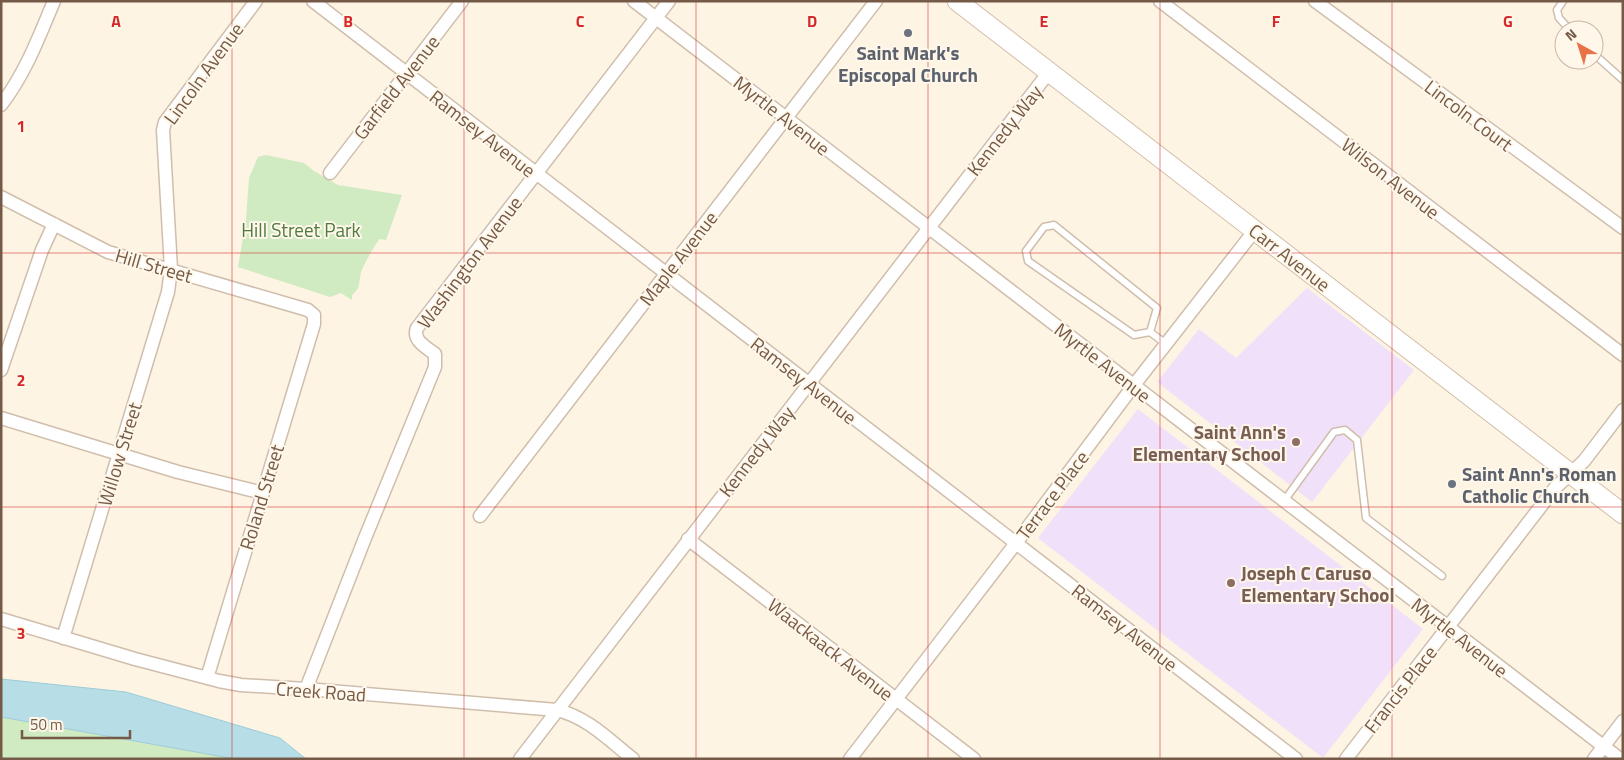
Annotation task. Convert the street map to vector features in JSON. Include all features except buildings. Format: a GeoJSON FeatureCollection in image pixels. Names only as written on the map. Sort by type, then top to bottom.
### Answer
{"type":"FeatureCollection","features":[{"type":"Feature","properties":{"kind":"street"},"geometry":{"type":"LineString","coordinates":[[1,105],[28,62],[54,1]]}},
{"type":"Feature","properties":{"kind":"street","name":"Lincoln Avenue"},"geometry":{"type":"LineString","coordinates":[[171,269],[164,122],[256,1]]}},
{"type":"Feature","properties":{"kind":"street","name":"Ramsey Avenue"},"geometry":{"type":"LineString","coordinates":[[312,1],[1296,759]]}},
{"type":"Feature","properties":{"kind":"street","name":"Garfield Avenue"},"geometry":{"type":"LineString","coordinates":[[330,173],[462,1]]}},
{"type":"Feature","properties":{"kind":"street","name":"Myrtle Avenue"},"geometry":{"type":"LineString","coordinates":[[634,1],[1620,759]]}},
{"type":"Feature","properties":{"kind":"street","name":"Washington Avenue"},"geometry":{"type":"LineString","coordinates":[[306,689],[435,367],[435,354],[416,338],[415,332],[417,328],[669,1]]}},
{"type":"Feature","properties":{"kind":"street","name":"Maple Avenue"},"geometry":{"type":"LineString","coordinates":[[480,516],[876,1]]}},
{"type":"Feature","properties":{"kind":"street","name":"Carr Avenue"},"geometry":{"type":"LineString","coordinates":[[957,1],[1623,514]]}},
{"type":"Feature","properties":{"kind":"street","name":"Wilson Avenue"},"geometry":{"type":"LineString","coordinates":[[1160,1],[1623,355]]}},
{"type":"Feature","properties":{"kind":"street","name":"Lincoln Court"},"geometry":{"type":"LineString","coordinates":[[1315,1],[1623,228]]}},
{"type":"Feature","properties":{"kind":"street","name":"Kennedy Way"},"geometry":{"type":"LineString","coordinates":[[520,759],[1049,72]]}},
{"type":"Feature","properties":{"kind":"street","name":"Hill Street"},"geometry":{"type":"LineString","coordinates":[[1,197],[108,252],[308,310],[314,315]]}},
{"type":"Feature","properties":{"kind":"street"},"geometry":{"type":"LineString","coordinates":[[1,370],[42,250],[54,224]]}},
{"type":"Feature","properties":{"kind":"street","name":"Terrace Place"},"geometry":{"type":"LineString","coordinates":[[850,759],[1254,230]]}},
{"type":"Feature","properties":{"kind":"street","name":"Willow Street"},"geometry":{"type":"LineString","coordinates":[[63,638],[168,292],[171,269]]}},
{"type":"Feature","properties":{"kind":"street","name":"Roland Street"},"geometry":{"type":"LineString","coordinates":[[207,678],[314,324],[314,315]]}},
{"type":"Feature","properties":{"kind":"street","name":"Francis Place"},"geometry":{"type":"LineString","coordinates":[[1346,759],[1554,488],[1584,461],[1623,410]]}},
{"type":"Feature","properties":{"kind":"street"},"geometry":{"type":"LineString","coordinates":[[1,418],[178,472],[263,493]]}},
{"type":"Feature","properties":{"kind":"street","name":"Waackaack Avenue"},"geometry":{"type":"LineString","coordinates":[[688,539],[974,759]]}},
{"type":"Feature","properties":{"kind":"street","name":"Creek Road"},"geometry":{"type":"LineString","coordinates":[[1,619],[135,660],[241,685],[557,710],[582,719],[633,759]]}},
{"type":"Feature","properties":{"kind":"street"},"geometry":{"type":"LineString","coordinates":[[1594,759],[1623,722]]}},
{"type":"Feature","properties":{"kind":"lane"},"geometry":{"type":"LineString","coordinates":[[1561,20],[1556,10],[1563,1]]}},
{"type":"Feature","properties":{"kind":"lane"},"geometry":{"type":"LineString","coordinates":[[1604,63],[1623,80]]}},
{"type":"Feature","properties":{"kind":"lane"},"geometry":{"type":"LineString","coordinates":[[1150,332],[1157,308],[1054,225],[1044,227],[1026,251],[1028,260],[1134,335],[1150,332],[1166,344]]}},
{"type":"Feature","properties":{"kind":"lane"},"geometry":{"type":"LineString","coordinates":[[1284,501],[1334,432],[1345,430],[1357,440],[1366,518],[1442,576]]}},
{"type":"Feature","properties":{"kind":"shaded area","name":"Saint Ann's Elementary School"},"geometry":{"type":"Polygon","coordinates":[[[1307,288],[1414,370],[1312,502],[1157,382],[1199,329],[1236,358],[1307,288]]]}},
{"type":"Feature","properties":{"kind":"shaded area","name":"Joseph C Caruso Elementary School"},"geometry":{"type":"Polygon","coordinates":[[[1138,409],[1423,629],[1323,758],[1038,538],[1138,409]]]}},
{"type":"Feature","properties":{"kind":"green space","name":"Hill Street Park"},"geometry":{"type":"Polygon","coordinates":[[[266,155],[304,163],[338,185],[402,195],[386,240],[380,239],[376,244],[362,270],[359,286],[352,295],[352,300],[341,293],[330,297],[238,267],[246,220],[249,178],[258,157],[266,155]]]}},
{"type":"Feature","properties":{"kind":"green space"},"geometry":{"type":"Polygon","coordinates":[[[1,717],[235,759],[1,759],[1,717]]]}},
{"type":"Feature","properties":{"kind":"water"},"geometry":{"type":"Polygon","coordinates":[[[1,679],[126,692],[280,738],[306,759],[235,759],[1,717],[1,679]]]}},
{"type":"Feature","properties":{"kind":"place","name":"Saint Mark's Episcopal Church"},"geometry":{"type":"Point","coordinates":[908,33]}},
{"type":"Feature","properties":{"kind":"place","name":"Saint Ann's Elementary School"},"geometry":{"type":"Point","coordinates":[1296,442]}},
{"type":"Feature","properties":{"kind":"place","name":"Saint Ann's Roman Catholic Church"},"geometry":{"type":"Point","coordinates":[1452,484]}},
{"type":"Feature","properties":{"kind":"place","name":"Joseph C Caruso Elementary School"},"geometry":{"type":"Point","coordinates":[1231,583]}}]}
